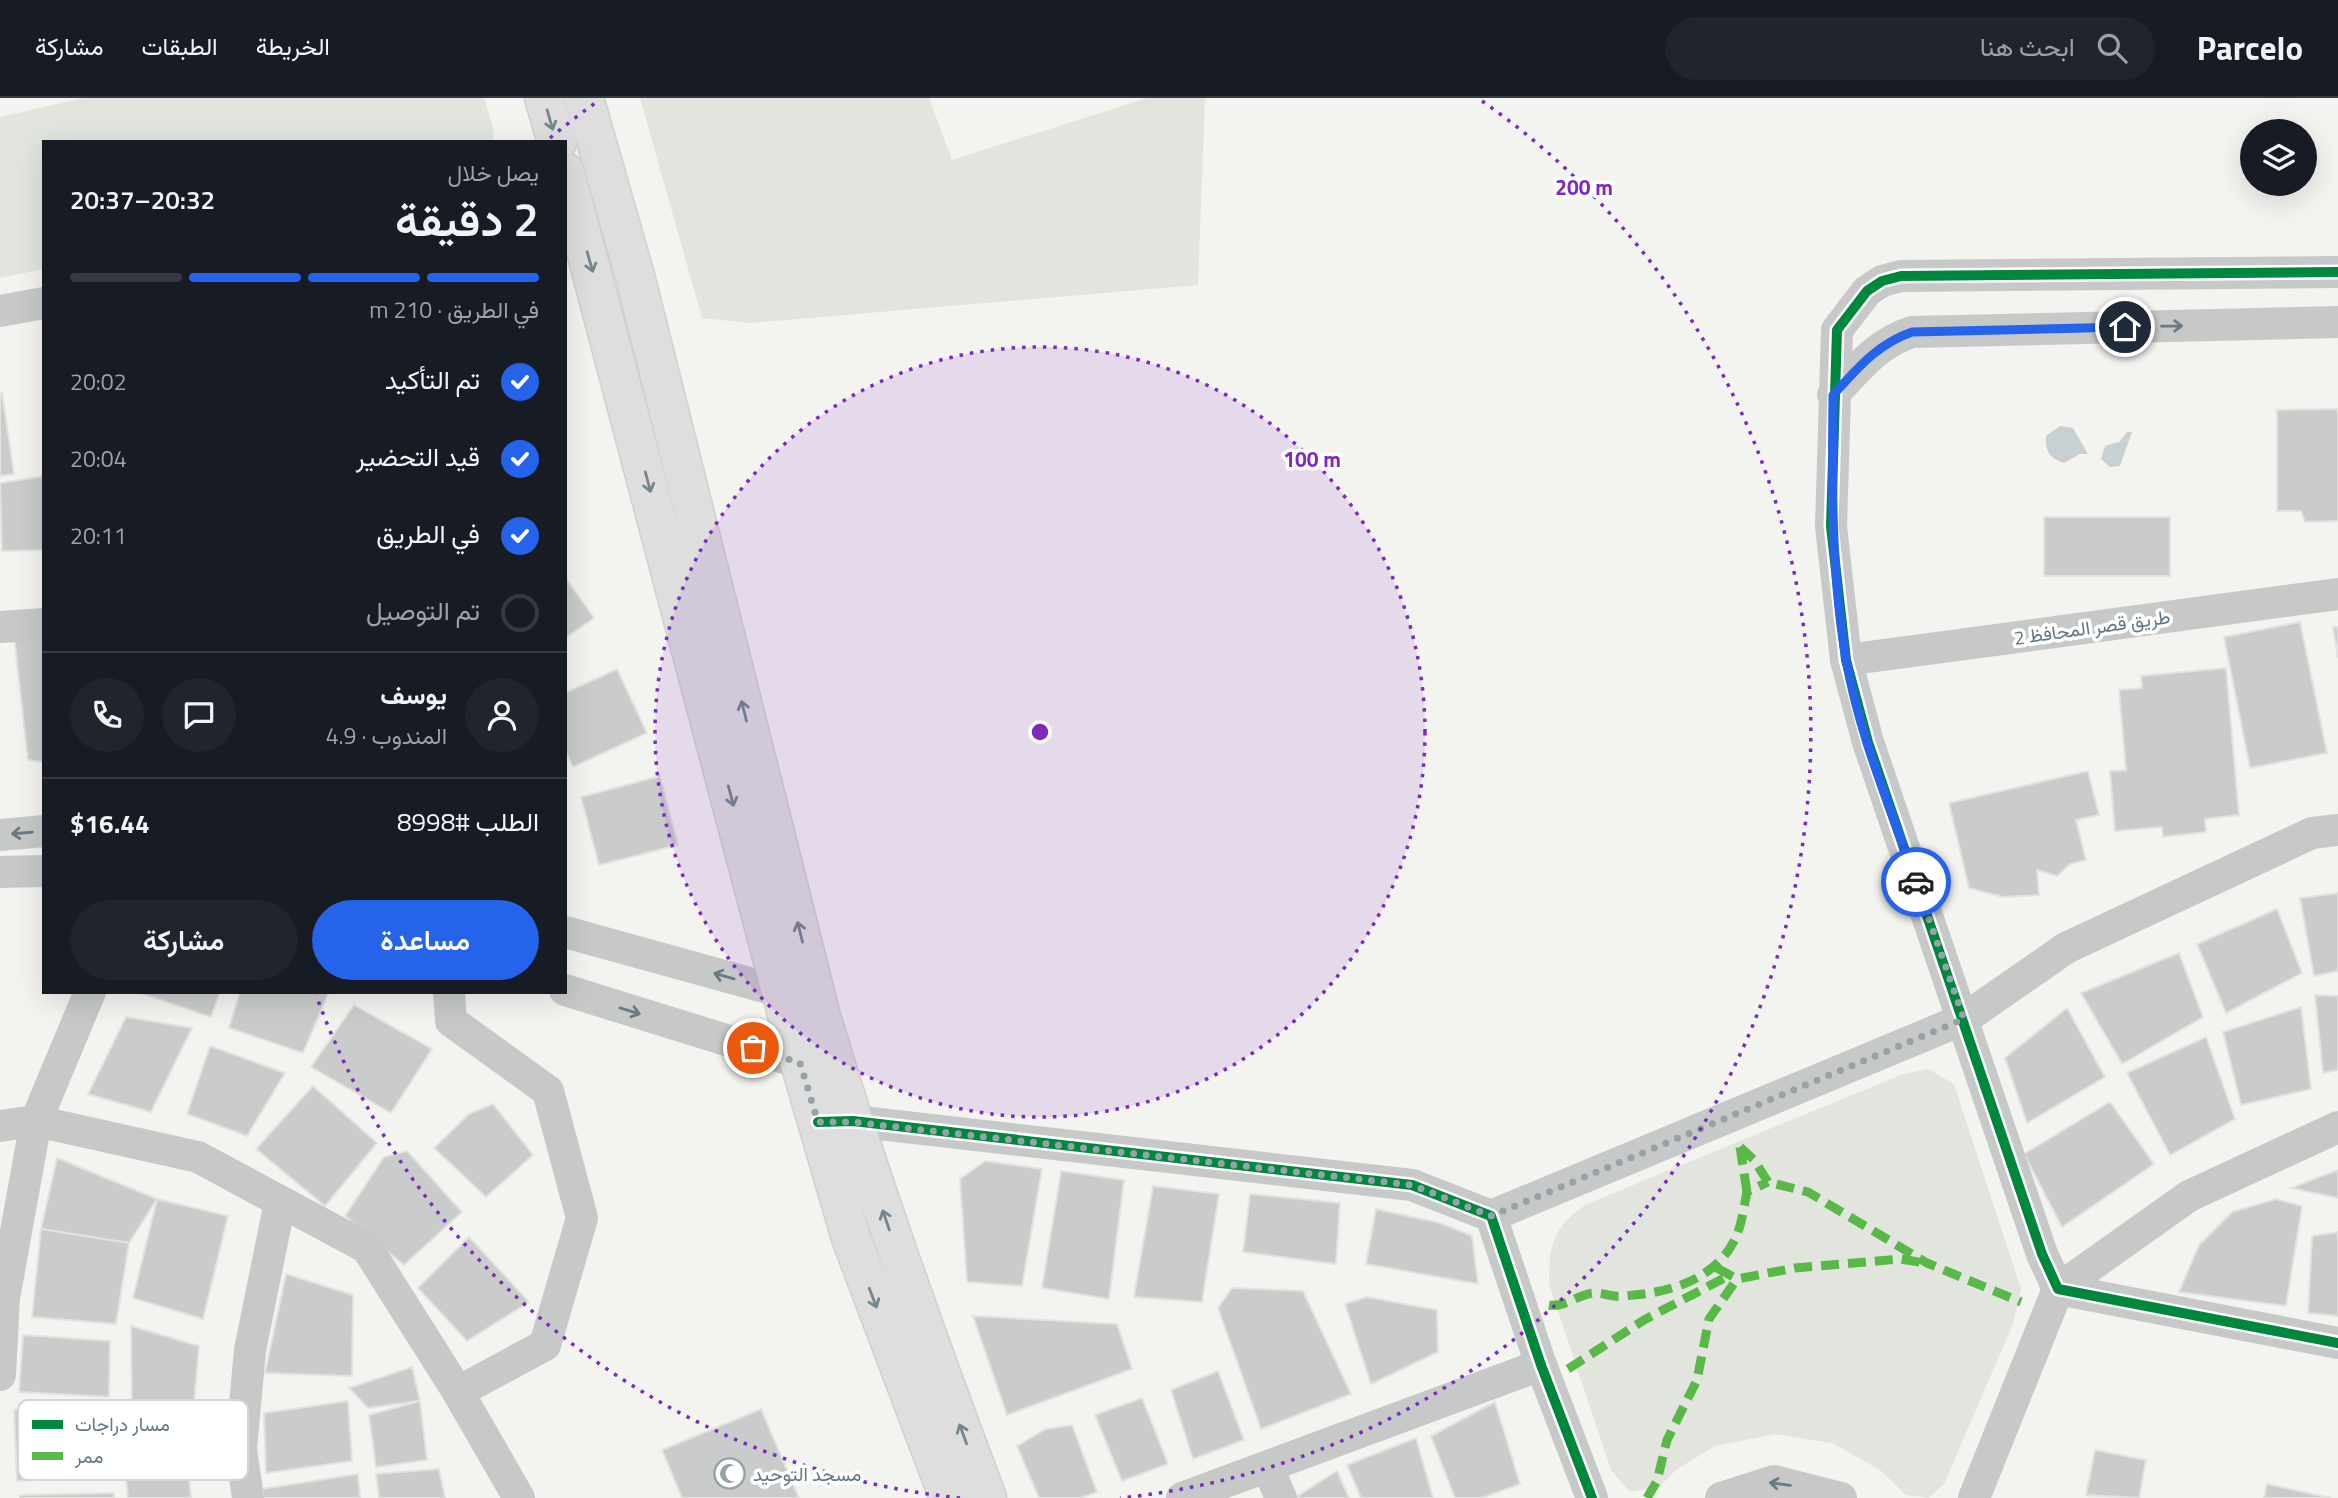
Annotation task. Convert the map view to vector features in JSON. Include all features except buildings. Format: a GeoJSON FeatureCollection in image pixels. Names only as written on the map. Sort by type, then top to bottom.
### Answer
{"type":"FeatureCollection","features":[{"type":"Feature","properties":{"kind":"main road"},"geometry":{"type":"LineString","coordinates":[[544,98],[555,140]]}},
{"type":"Feature","properties":{"kind":"main road"},"geometry":{"type":"LineString","coordinates":[[584,98],[638,289],[798,990]]}},
{"type":"Feature","properties":{"kind":"main road"},"geometry":{"type":"LineString","coordinates":[[569,196],[835,1122],[920,1320],[987,1498]]}},
{"type":"Feature","properties":{"kind":"main road"},"geometry":{"type":"LineString","coordinates":[[835,1122],[851,1238],[948,1498]]}},
{"type":"Feature","properties":{"kind":"street"},"geometry":{"type":"LineString","coordinates":[[2058,1289],[2042,1254],[1868,742],[1846,660],[1831,526],[1837,330],[1867,291],[1882,281],[1901,276],[2338,272]]}},
{"type":"Feature","properties":{"kind":"street"},"geometry":{"type":"LineString","coordinates":[[0,311],[42,303]]}},
{"type":"Feature","properties":{"kind":"street"},"geometry":{"type":"LineString","coordinates":[[1833,395],[1876,350],[1893,338],[1912,332],[2338,322]]}},
{"type":"Feature","properties":{"kind":"street","name":"طريق قصر المحافظ 2"},"geometry":{"type":"LineString","coordinates":[[1846,660],[2338,594]]}},
{"type":"Feature","properties":{"kind":"street"},"geometry":{"type":"LineString","coordinates":[[0,627],[42,624]]}},
{"type":"Feature","properties":{"kind":"street"},"geometry":{"type":"LineString","coordinates":[[835,1122],[1412,1185],[1491,1216],[1964,1019],[2066,948],[2312,833],[2338,830]]}},
{"type":"Feature","properties":{"kind":"street"},"geometry":{"type":"LineString","coordinates":[[0,835],[42,831]]}},
{"type":"Feature","properties":{"kind":"street"},"geometry":{"type":"LineString","coordinates":[[0,872],[42,871]]}},
{"type":"Feature","properties":{"kind":"street"},"geometry":{"type":"LineString","coordinates":[[567,932],[798,990]]}},
{"type":"Feature","properties":{"kind":"street"},"geometry":{"type":"LineString","coordinates":[[567,991],[817,1061]]}},
{"type":"Feature","properties":{"kind":"street"},"geometry":{"type":"LineString","coordinates":[[0,1376],[4,1298],[36,1121],[89,994]]}},
{"type":"Feature","properties":{"kind":"street"},"geometry":{"type":"LineString","coordinates":[[449,994],[452,1021],[548,1091],[582,1218],[545,1345],[458,1392]]}},
{"type":"Feature","properties":{"kind":"street"},"geometry":{"type":"LineString","coordinates":[[0,1126],[36,1121],[198,1157],[367,1248],[458,1392],[519,1498]]}},
{"type":"Feature","properties":{"kind":"street"},"geometry":{"type":"LineString","coordinates":[[1975,1498],[2058,1289],[2189,1196],[2338,1127]]}},
{"type":"Feature","properties":{"kind":"street"},"geometry":{"type":"LineString","coordinates":[[245,1400],[250,1350],[280,1202]]}},
{"type":"Feature","properties":{"kind":"street"},"geometry":{"type":"LineString","coordinates":[[1491,1216],[1541,1365],[1592,1498]]}},
{"type":"Feature","properties":{"kind":"street"},"geometry":{"type":"LineString","coordinates":[[2058,1289],[2338,1343]]}},
{"type":"Feature","properties":{"kind":"street"},"geometry":{"type":"LineString","coordinates":[[1182,1498],[1541,1365]]}},
{"type":"Feature","properties":{"kind":"street"},"geometry":{"type":"LineString","coordinates":[[1268,1468],[1280,1498]]}},
{"type":"Feature","properties":{"kind":"street"},"geometry":{"type":"LineString","coordinates":[[245,1480],[248,1498]]}},
{"type":"Feature","properties":{"kind":"street"},"geometry":{"type":"LineString","coordinates":[[1721,1498],[1773,1481],[1841,1498]]}},
{"type":"Feature","properties":{"kind":"shaded area"},"geometry":{"type":"Polygon","coordinates":[[[83,98],[484,98],[494,130],[493,140],[42,140],[42,269],[0,278],[0,117],[83,98]]]}},
{"type":"Feature","properties":{"kind":"shaded area"},"geometry":{"type":"Polygon","coordinates":[[[640,98],[929,98],[952,160],[1147,98],[1205,98],[1198,285],[749,323],[702,318],[640,98]]]}},
{"type":"Feature","properties":{"kind":"shaded area"},"geometry":{"type":"Polygon","coordinates":[[[2060,426],[2073,428],[2088,454],[2080,454],[2064,463],[2052,456],[2046,446],[2046,436],[2060,426]]]}},
{"type":"Feature","properties":{"kind":"shaded area"},"geometry":{"type":"Polygon","coordinates":[[[2127,432],[2132,432],[2120,466],[2110,467],[2101,459],[2105,446],[2119,442],[2127,432]]]}},
{"type":"Feature","properties":{"kind":"shaded area"},"geometry":{"type":"Polygon","coordinates":[[[1928,1069],[1954,1084],[2021,1289],[2013,1324],[1944,1484],[1929,1498],[1906,1495],[1880,1470],[1832,1443],[1775,1434],[1715,1446],[1677,1469],[1659,1487],[1630,1492],[1611,1470],[1549,1284],[1552,1247],[1560,1229],[1587,1204],[1903,1074],[1928,1069]]]}},
{"type":"Feature","properties":{"kind":"marked path"},"geometry":{"type":"LineString","coordinates":[[1740,1147],[1754,1160],[1768,1182],[1808,1192],[1927,1263],[2021,1302]]}},
{"type":"Feature","properties":{"kind":"marked path"},"geometry":{"type":"LineString","coordinates":[[1740,1147],[1747,1192]]}},
{"type":"Feature","properties":{"kind":"marked path"},"geometry":{"type":"LineString","coordinates":[[1549,1305],[1561,1304],[1589,1294],[1618,1296],[1655,1292],[1702,1275],[1715,1265],[1735,1239],[1747,1192],[1768,1182]]}},
{"type":"Feature","properties":{"kind":"marked path"},"geometry":{"type":"LineString","coordinates":[[1717,1268],[1737,1279],[1795,1268],[1900,1259],[1925,1263]]}},
{"type":"Feature","properties":{"kind":"marked path"},"geometry":{"type":"LineString","coordinates":[[1568,1369],[1644,1320],[1730,1275]]}},
{"type":"Feature","properties":{"kind":"marked path"},"geometry":{"type":"LineString","coordinates":[[1647,1498],[1657,1481],[1667,1440],[1697,1380],[1709,1319],[1737,1279]]}},
{"type":"Feature","properties":{"kind":"cycle path"},"geometry":{"type":"LineString","coordinates":[[2338,272],[1901,276],[1882,281],[1867,291],[1837,330],[1831,526],[1846,660],[1868,742],[2042,1254],[2058,1289],[2338,1343]]}},
{"type":"Feature","properties":{"kind":"cycle path"},"geometry":{"type":"LineString","coordinates":[[818,1122],[853,1121],[1412,1185],[1491,1216],[1541,1365],[1592,1498]]}},
{"type":"Feature","properties":{"kind":"way so far"},"geometry":{"type":"LineString","coordinates":[[753,1048],[800,1063],[818,1122],[853,1122],[1412,1185],[1491,1216],[1964,1019],[1916,882]]}},
{"type":"Feature","properties":{"kind":"place","name":"مسجد التوحيد"},"geometry":{"type":"Point","coordinates":[730,1474]}},
{"type":"Feature","properties":{"kind":"route"},"geometry":{"type":"LineString","coordinates":[[1916,882],[1868,742],[1846,660],[1831,526],[1833,395],[1876,350],[1893,338],[1912,332],[2125,327]]}}]}
